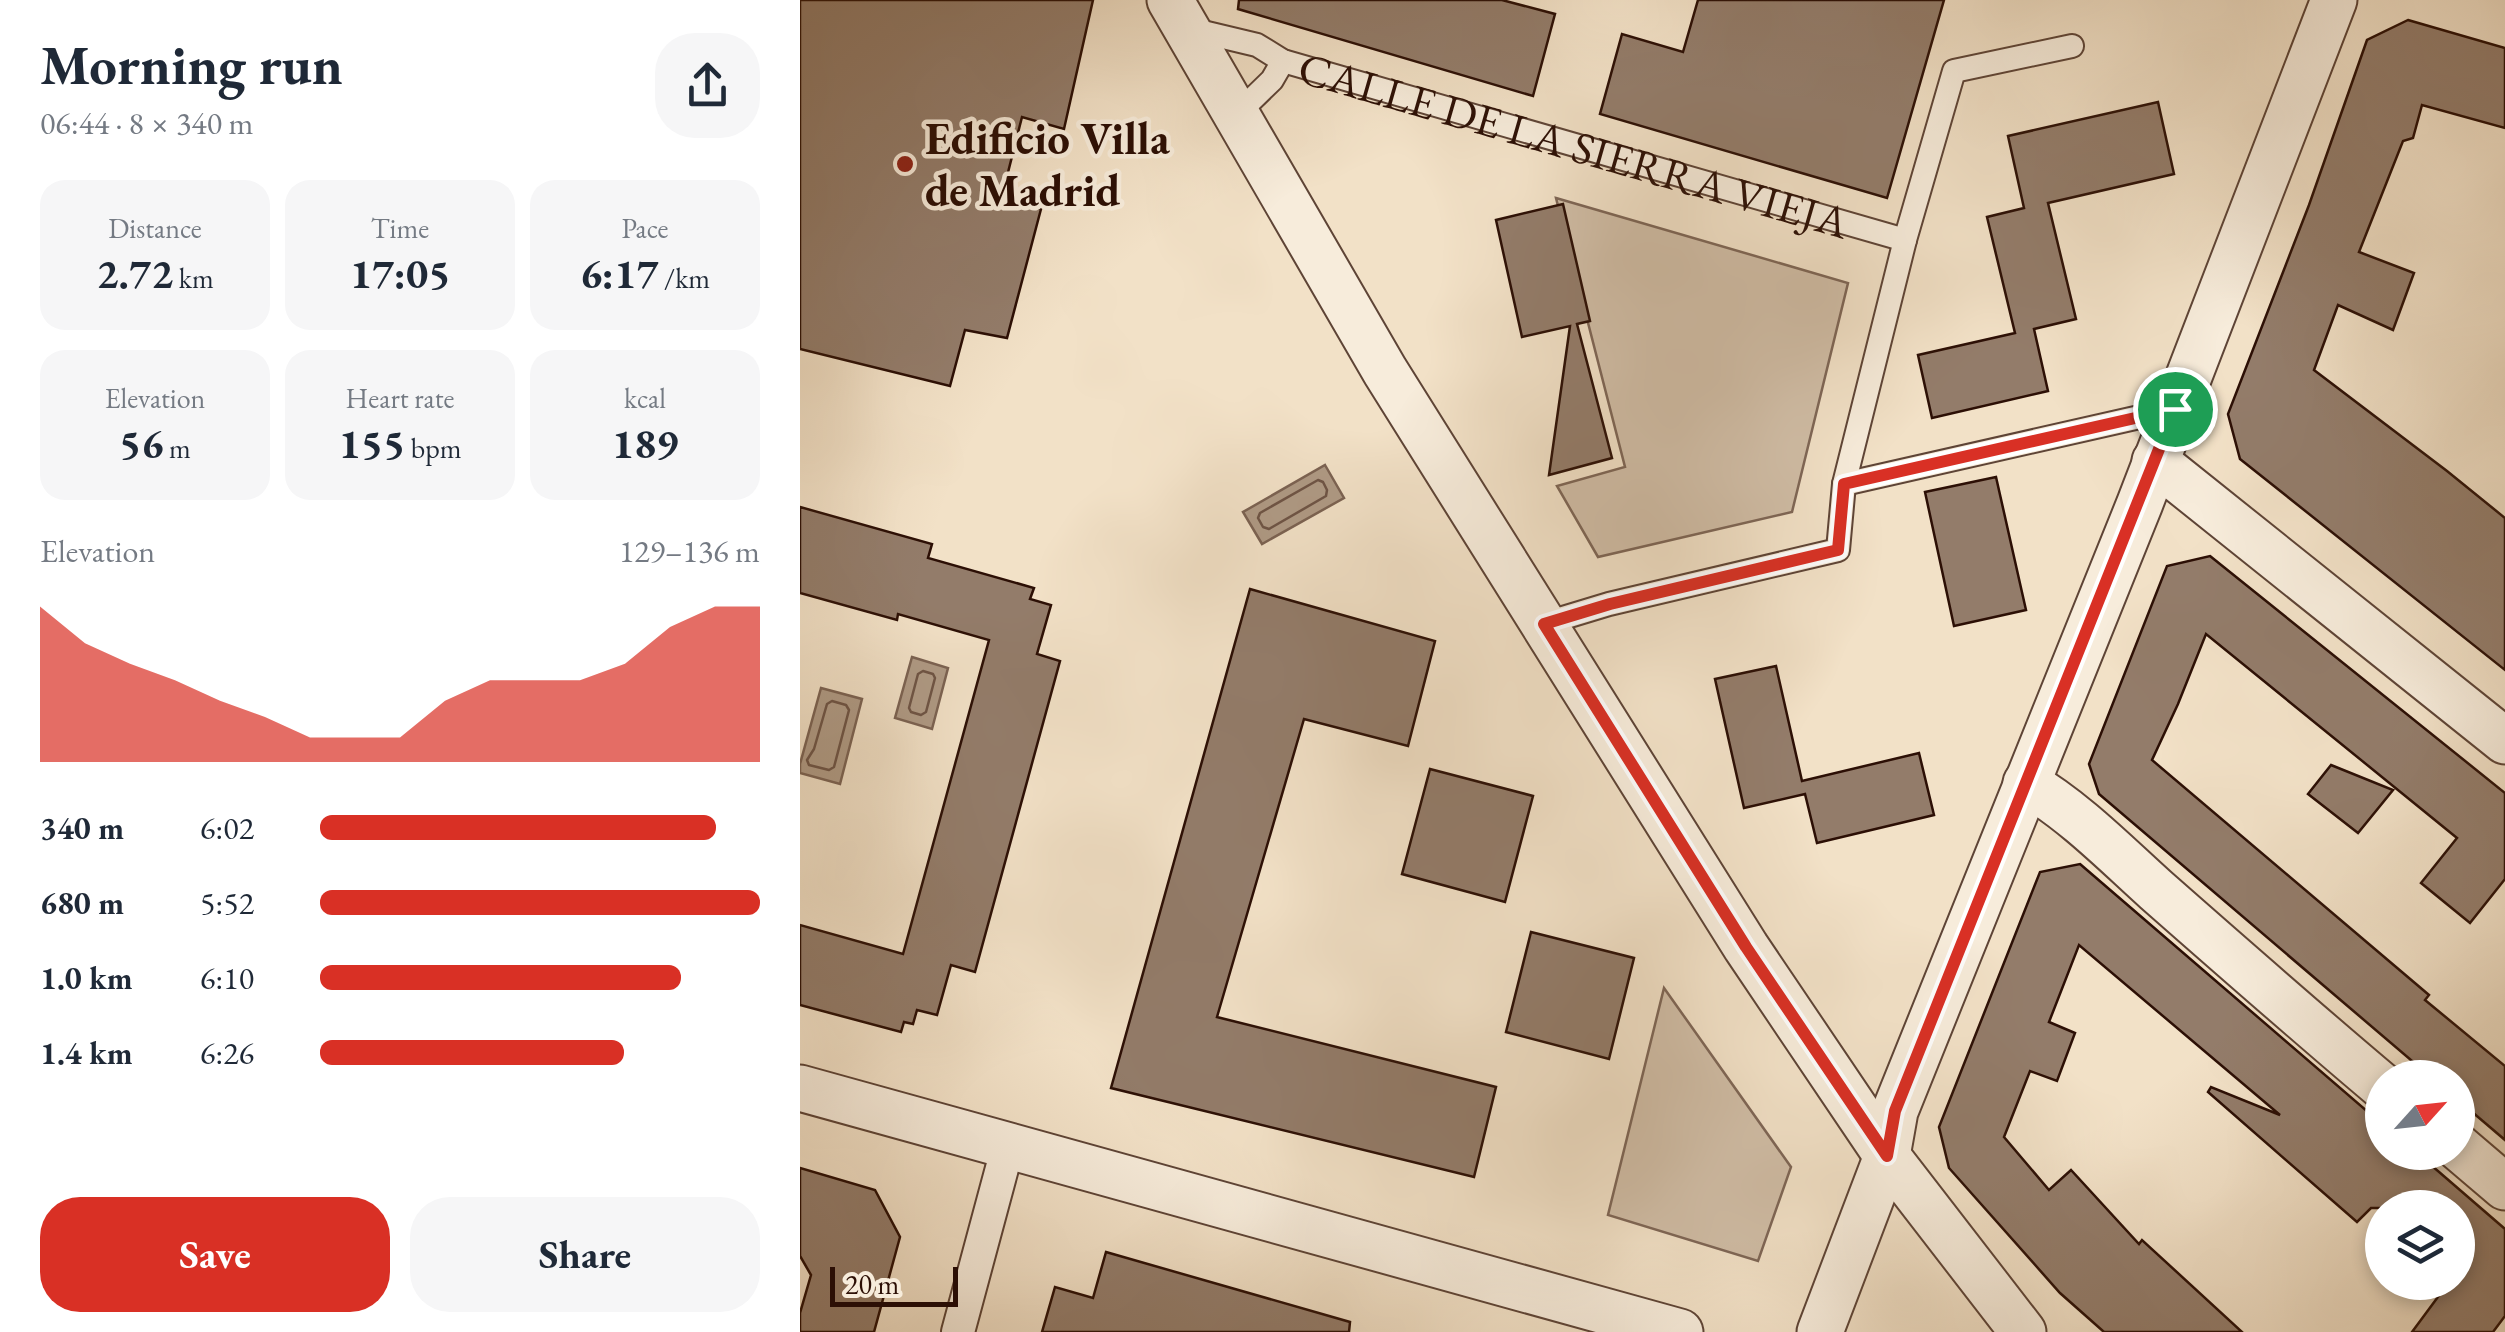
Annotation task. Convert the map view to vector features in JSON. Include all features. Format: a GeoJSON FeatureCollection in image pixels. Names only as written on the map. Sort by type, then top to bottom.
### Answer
{"type":"FeatureCollection","features":[{"type":"Feature","properties":{"kind":"street"},"geometry":{"type":"LineString","coordinates":[[1820,1332],[1887,1156],[1895,1111],[2334,0]]}},
{"type":"Feature","properties":{"kind":"street","name":"CALLE DE LA SIERRA VIEJA"},"geometry":{"type":"LineString","coordinates":[[1178,14],[1385,371],[1746,947],[1887,1156],[2023,1332]]}},
{"type":"Feature","properties":{"kind":"street"},"geometry":{"type":"LineString","coordinates":[[2155,461],[2505,741]]}},
{"type":"Feature","properties":{"kind":"street"},"geometry":{"type":"LineString","coordinates":[[2026,783],[2074,818],[2365,1072]]}},
{"type":"Feature","properties":{"kind":"street"},"geometry":{"type":"LineString","coordinates":[[800,1088],[1680,1332]]}},
{"type":"Feature","properties":{"kind":"street"},"geometry":{"type":"LineString","coordinates":[[958,1332],[1008,1146]]}},
{"type":"Feature","properties":{"kind":"street"},"geometry":{"type":"LineString","coordinates":[[2475,1162],[2505,1187]]}},
{"type":"Feature","properties":{"kind":"lane","name":"CALLE DE LA SIERRA VIEJA"},"geometry":{"type":"LineString","coordinates":[[1178,14],[1257,45],[1283,62],[1905,240]]}},
{"type":"Feature","properties":{"kind":"lane","name":"CALLE DE LA SIERRA VIEJA"},"geometry":{"type":"LineString","coordinates":[[1544,624],[1610,604],[1838,550],[1844,484],[1905,240],[1954,71],[2072,46]]}},
{"type":"Feature","properties":{"kind":"lane"},"geometry":{"type":"LineString","coordinates":[[1236,115],[1272,80],[1283,62]]}},
{"type":"Feature","properties":{"kind":"lane"},"geometry":{"type":"LineString","coordinates":[[1844,484],[2175,409]]}},
{"type":"Feature","properties":{"kind":"shaded area"},"geometry":{"type":"Polygon","coordinates":[[[1556,198],[1848,283],[1792,512],[1598,557],[1557,486],[1625,467],[1556,198]]]}},
{"type":"Feature","properties":{"kind":"shaded area"},"geometry":{"type":"Polygon","coordinates":[[[1664,988],[1791,1167],[1758,1261],[1608,1215],[1664,988]]]}},
{"type":"Feature","properties":{"kind":"water"},"geometry":{"type":"Polygon","coordinates":[[[1325,465],[1344,498],[1262,544],[1243,512],[1325,465]]]}},
{"type":"Feature","properties":{"kind":"water"},"geometry":{"type":"Polygon","coordinates":[[[912,657],[948,668],[932,729],[895,718],[912,657]]]}},
{"type":"Feature","properties":{"kind":"water"},"geometry":{"type":"Polygon","coordinates":[[[821,688],[862,699],[840,784],[800,773],[821,688]]]}},
{"type":"Feature","properties":{"kind":"building","name":"Edificio Villa de Madrid"},"geometry":{"type":"Polygon","coordinates":[[[800,0],[1093,0],[1064,129],[1022,117],[1001,200],[1041,209],[1007,338],[965,330],[950,386],[800,349],[800,0]]]}},
{"type":"Feature","properties":{"kind":"building"},"geometry":{"type":"Polygon","coordinates":[[[1239,0],[1502,0],[1555,14],[1533,96],[1238,9],[1239,0]]]}},
{"type":"Feature","properties":{"kind":"building"},"geometry":{"type":"Polygon","coordinates":[[[1698,0],[1944,0],[1887,198],[1600,114],[1622,34],[1683,52],[1698,0]]]}},
{"type":"Feature","properties":{"kind":"building"},"geometry":{"type":"Polygon","coordinates":[[[2408,20],[2505,48],[2505,128],[2422,105],[2413,138],[2403,141],[2359,252],[2414,273],[2393,330],[2338,305],[2314,370],[2505,518],[2505,670],[2240,459],[2228,414],[2309,205],[2367,40],[2408,20]]]}},
{"type":"Feature","properties":{"kind":"building"},"geometry":{"type":"Polygon","coordinates":[[[2158,102],[2174,174],[2048,203],[2076,319],[2034,329],[2048,391],[1932,418],[1918,355],[2015,333],[1987,217],[2024,208],[2008,136],[2158,102]]]}},
{"type":"Feature","properties":{"kind":"building"},"geometry":{"type":"Polygon","coordinates":[[[1563,204],[1590,321],[1577,324],[1612,458],[1549,475],[1570,326],[1522,337],[1496,220],[1563,204]]]}},
{"type":"Feature","properties":{"kind":"building"},"geometry":{"type":"Polygon","coordinates":[[[1996,477],[2026,610],[1954,626],[1925,492],[1996,477]]]}},
{"type":"Feature","properties":{"kind":"building"},"geometry":{"type":"Polygon","coordinates":[[[800,507],[932,544],[928,558],[1034,588],[1030,599],[1051,605],[1037,654],[1060,661],[975,972],[951,965],[937,1015],[917,1010],[913,1024],[904,1022],[901,1032],[800,1005],[800,925],[903,954],[989,640],[898,614],[897,620],[800,593],[800,507]]]}},
{"type":"Feature","properties":{"kind":"building"},"geometry":{"type":"Polygon","coordinates":[[[2210,556],[2505,793],[2505,879],[2470,923],[2421,883],[2457,838],[2206,634],[2152,760],[2429,995],[2425,1000],[2505,1066],[2505,1140],[2475,1114],[2475,1060],[2411,1060],[2099,794],[2089,764],[2167,566],[2210,556]]]}},
{"type":"Feature","properties":{"kind":"building"},"geometry":{"type":"Polygon","coordinates":[[[1250,589],[1435,641],[1408,746],[1304,719],[1217,1017],[1496,1087],[1474,1177],[1111,1088],[1250,589]]]}},
{"type":"Feature","properties":{"kind":"building"},"geometry":{"type":"Polygon","coordinates":[[[1776,666],[1802,781],[1919,753],[1934,815],[1817,843],[1805,794],[1744,808],[1715,679],[1776,666]]]}},
{"type":"Feature","properties":{"kind":"building"},"geometry":{"type":"Polygon","coordinates":[[[2331,765],[2393,790],[2358,833],[2308,794],[2331,765]]]}},
{"type":"Feature","properties":{"kind":"building"},"geometry":{"type":"Polygon","coordinates":[[[1430,769],[1533,796],[1505,902],[1402,874],[1430,769]]]}},
{"type":"Feature","properties":{"kind":"building"},"geometry":{"type":"Polygon","coordinates":[[[2080,864],[2365,1109],[2365,1170],[2437,1170],[2460,1190],[2365,1190],[2365,1214],[2357,1222],[2208,1092],[2211,1087],[2280,1115],[2079,945],[2049,1022],[2075,1033],[2057,1081],[2030,1071],[2004,1137],[2049,1190],[2071,1170],[2139,1244],[2142,1240],[2242,1332],[2104,1332],[2060,1293],[1949,1168],[1939,1127],[2040,872],[2080,864]]]}},
{"type":"Feature","properties":{"kind":"building"},"geometry":{"type":"Polygon","coordinates":[[[1531,932],[1634,958],[1609,1059],[1506,1032],[1531,932]]]}},
{"type":"Feature","properties":{"kind":"building"},"geometry":{"type":"Polygon","coordinates":[[[800,1168],[875,1190],[900,1237],[874,1332],[800,1332],[800,1313],[811,1275],[800,1256],[800,1168]]]}},
{"type":"Feature","properties":{"kind":"building"},"geometry":{"type":"Polygon","coordinates":[[[2475,1203],[2505,1229],[2505,1316],[2493,1332],[2412,1332],[2436,1300],[2475,1300],[2475,1203]]]}},
{"type":"Feature","properties":{"kind":"building"},"geometry":{"type":"Polygon","coordinates":[[[1106,1252],[1350,1322],[1349,1332],[1042,1332],[1055,1287],[1093,1298],[1106,1252]]]}},
{"type":"Feature","properties":{"kind":"place","name":"Edificio Villa de Madrid"},"geometry":{"type":"Point","coordinates":[905,164]}},
{"type":"Feature","properties":{"kind":"route"},"geometry":{"type":"LineString","coordinates":[[2175,409],[1895,1111],[1887,1156],[1746,947],[1544,624],[1610,604],[1838,550],[1844,484],[2175,409]]}}]}
